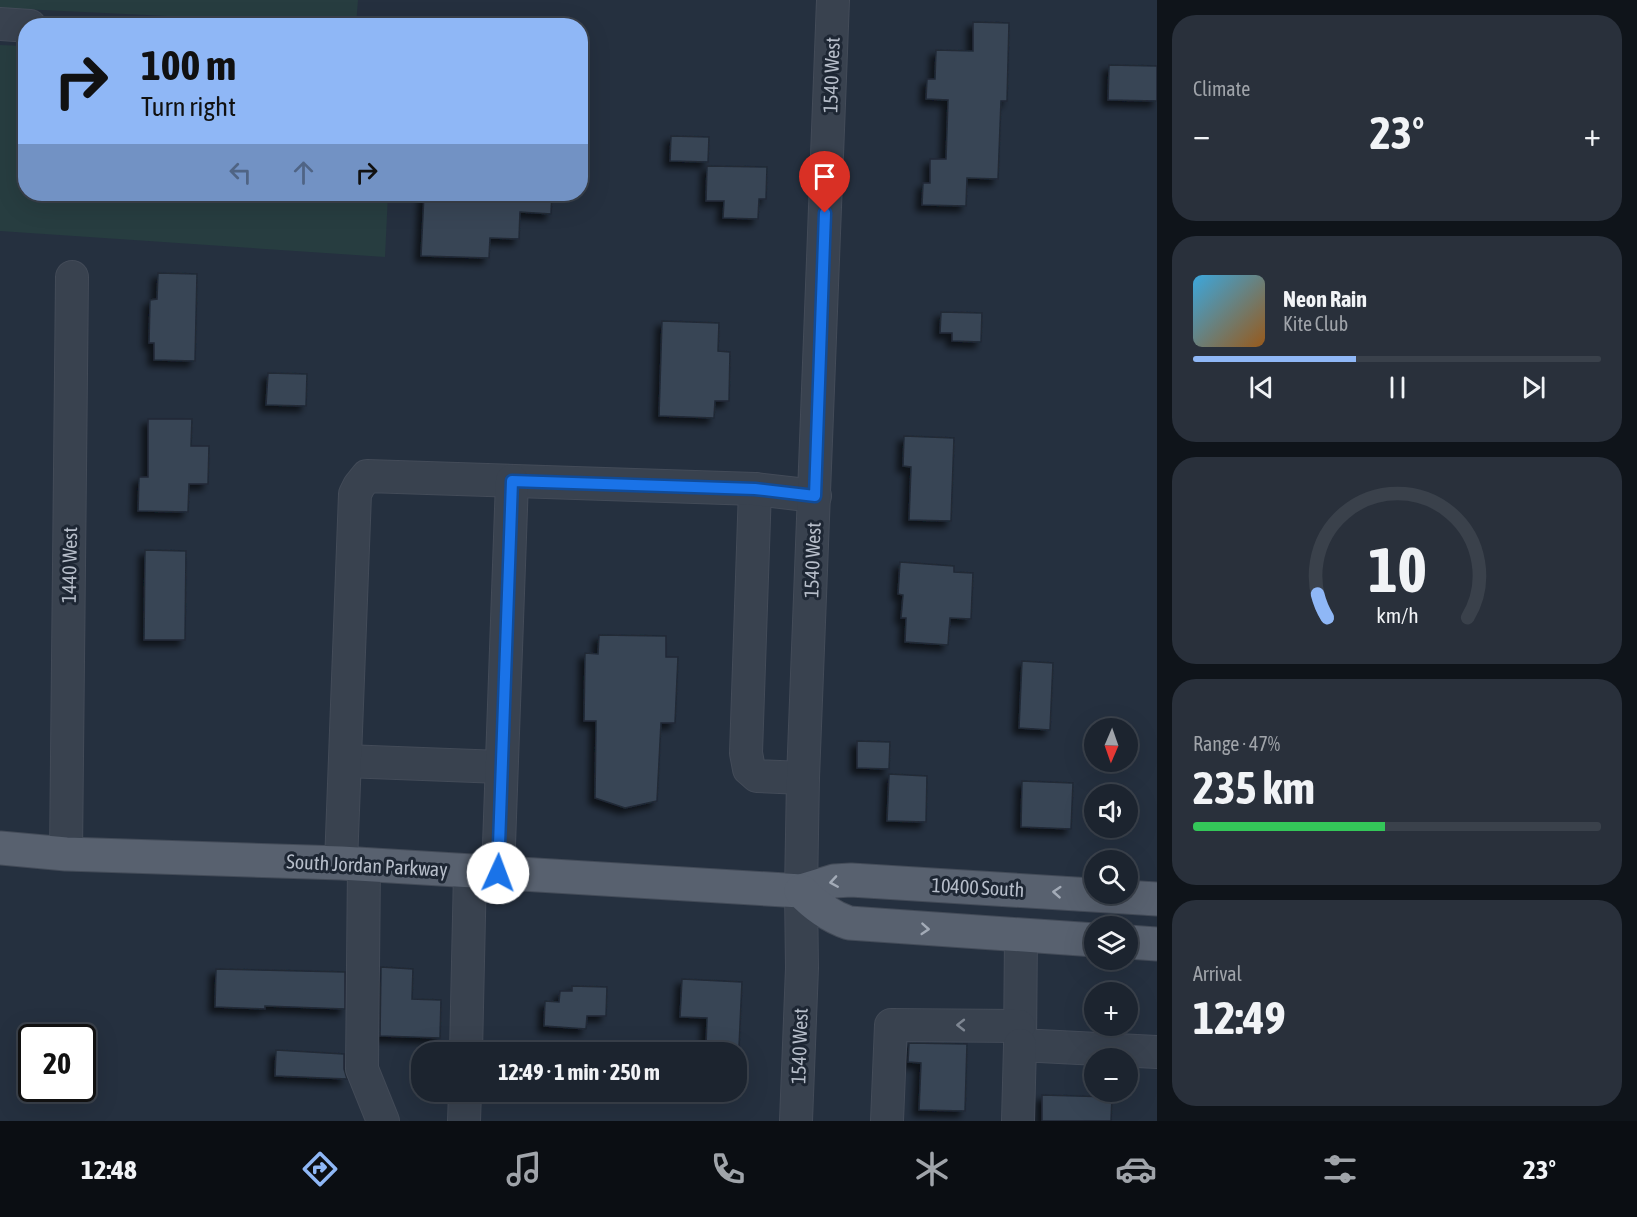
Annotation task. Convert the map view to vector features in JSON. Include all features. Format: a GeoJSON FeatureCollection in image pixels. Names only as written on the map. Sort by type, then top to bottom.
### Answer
{"type":"FeatureCollection","features":[{"type":"Feature","properties":{"kind":"main road","name":"South Jordan Parkway"},"geometry":{"type":"LineString","coordinates":[[0,848],[66,854],[352,864],[801,891]]}},
{"type":"Feature","properties":{"kind":"main road","name":"10400 South"},"geometry":{"type":"LineString","coordinates":[[801,891],[834,881],[851,880],[1157,899]]}},
{"type":"Feature","properties":{"kind":"main road"},"geometry":{"type":"LineString","coordinates":[[801,891],[816,906],[832,917],[849,923],[1084,939]]}},
{"type":"Feature","properties":{"kind":"main road"},"geometry":{"type":"LineString","coordinates":[[1138,943],[1157,944]]}},
{"type":"Feature","properties":{"kind":"street","name":"1540 West"},"geometry":{"type":"LineString","coordinates":[[796,1121],[802,968],[803,778],[833,0]]}},
{"type":"Feature","properties":{"kind":"street"},"geometry":{"type":"LineString","coordinates":[[0,24],[18,25]]}},
{"type":"Feature","properties":{"kind":"street","name":"1440 West"},"geometry":{"type":"LineString","coordinates":[[66,854],[72,277]]}},
{"type":"Feature","properties":{"kind":"street"},"geometry":{"type":"LineString","coordinates":[[383,1121],[362,1069],[345,761],[355,494],[358,486],[367,476],[755,489],[815,496]]}},
{"type":"Feature","properties":{"kind":"street"},"geometry":{"type":"LineString","coordinates":[[467,1042],[484,872],[501,767],[512,481]]}},
{"type":"Feature","properties":{"kind":"street"},"geometry":{"type":"LineString","coordinates":[[755,489],[746,753],[749,769],[757,776],[803,778]]}},
{"type":"Feature","properties":{"kind":"street"},"geometry":{"type":"LineString","coordinates":[[345,761],[501,767]]}},
{"type":"Feature","properties":{"kind":"street"},"geometry":{"type":"LineString","coordinates":[[1018,1121],[1021,936]]}},
{"type":"Feature","properties":{"kind":"street"},"geometry":{"type":"LineString","coordinates":[[887,1121],[891,1025],[1020,1035],[1157,1052]]}},
{"type":"Feature","properties":{"kind":"street"},"geometry":{"type":"LineString","coordinates":[[464,1121],[465,1102]]}},
{"type":"Feature","properties":{"kind":"green space"},"geometry":{"type":"Polygon","coordinates":[[[0,0],[358,0],[357,18],[209,18],[0,8],[0,0]]]}},
{"type":"Feature","properties":{"kind":"green space"},"geometry":{"type":"Polygon","coordinates":[[[0,45],[18,46],[18,201],[388,201],[385,257],[0,231],[0,45]]]}},
{"type":"Feature","properties":{"kind":"building"},"geometry":{"type":"Polygon","coordinates":[[[973,22],[1009,23],[1007,101],[1001,101],[998,179],[967,178],[966,206],[922,205],[923,183],[930,183],[930,159],[946,159],[948,100],[926,99],[927,79],[935,79],[936,50],[973,51],[973,22]]]}},
{"type":"Feature","properties":{"kind":"building"},"geometry":{"type":"Polygon","coordinates":[[[1109,65],[1157,66],[1157,101],[1108,100],[1109,65]]]}},
{"type":"Feature","properties":{"kind":"building"},"geometry":{"type":"Polygon","coordinates":[[[671,136],[709,137],[708,162],[670,161],[671,136]]]}},
{"type":"Feature","properties":{"kind":"building"},"geometry":{"type":"Polygon","coordinates":[[[707,166],[767,167],[766,199],[759,199],[758,219],[723,218],[724,201],[706,201],[707,166]]]}},
{"type":"Feature","properties":{"kind":"building"},"geometry":{"type":"Polygon","coordinates":[[[424,201],[552,201],[551,214],[520,212],[519,239],[490,238],[489,258],[421,256],[424,201]]]}},
{"type":"Feature","properties":{"kind":"building"},"geometry":{"type":"Polygon","coordinates":[[[158,273],[197,274],[195,361],[154,360],[154,343],[149,343],[150,300],[157,299],[158,273]]]}},
{"type":"Feature","properties":{"kind":"building"},"geometry":{"type":"Polygon","coordinates":[[[941,312],[982,313],[981,342],[952,341],[952,333],[940,333],[941,312]]]}},
{"type":"Feature","properties":{"kind":"building"},"geometry":{"type":"Polygon","coordinates":[[[662,321],[719,323],[718,351],[730,352],[729,401],[715,401],[714,418],[659,416],[662,321]]]}},
{"type":"Feature","properties":{"kind":"building"},"geometry":{"type":"Polygon","coordinates":[[[268,373],[307,374],[306,406],[266,405],[268,373]]]}},
{"type":"Feature","properties":{"kind":"building"},"geometry":{"type":"Polygon","coordinates":[[[148,419],[192,419],[191,446],[209,446],[208,484],[189,484],[188,512],[138,511],[139,477],[148,477],[148,419]]]}},
{"type":"Feature","properties":{"kind":"building"},"geometry":{"type":"Polygon","coordinates":[[[904,436],[954,438],[951,521],[909,520],[911,467],[903,466],[904,436]]]}},
{"type":"Feature","properties":{"kind":"building"},"geometry":{"type":"Polygon","coordinates":[[[145,550],[186,551],[185,640],[144,640],[145,550]]]}},
{"type":"Feature","properties":{"kind":"building"},"geometry":{"type":"Polygon","coordinates":[[[900,562],[954,566],[954,572],[973,573],[971,619],[950,618],[948,645],[905,642],[906,618],[901,618],[903,595],[898,594],[900,562]]]}},
{"type":"Feature","properties":{"kind":"building"},"geometry":{"type":"Polygon","coordinates":[[[599,635],[666,636],[666,657],[678,657],[675,723],[661,723],[657,801],[625,808],[595,798],[596,721],[584,721],[585,653],[598,654],[599,635]]]}},
{"type":"Feature","properties":{"kind":"building"},"geometry":{"type":"Polygon","coordinates":[[[1022,661],[1053,663],[1050,730],[1019,728],[1022,661]]]}},
{"type":"Feature","properties":{"kind":"building"},"geometry":{"type":"Polygon","coordinates":[[[857,741],[890,742],[889,769],[857,768],[857,741]]]}},
{"type":"Feature","properties":{"kind":"building"},"geometry":{"type":"Polygon","coordinates":[[[889,774],[927,776],[926,822],[887,821],[889,774]]]}},
{"type":"Feature","properties":{"kind":"building"},"geometry":{"type":"Polygon","coordinates":[[[1022,781],[1073,783],[1071,829],[1021,827],[1022,781]]]}},
{"type":"Feature","properties":{"kind":"building"},"geometry":{"type":"Polygon","coordinates":[[[381,967],[413,969],[412,999],[441,1000],[440,1038],[380,1036],[381,967]]]}},
{"type":"Feature","properties":{"kind":"building"},"geometry":{"type":"Polygon","coordinates":[[[216,969],[345,972],[345,1009],[215,1007],[216,969]]]}},
{"type":"Feature","properties":{"kind":"building"},"geometry":{"type":"Polygon","coordinates":[[[682,979],[742,982],[739,1042],[706,1042],[707,1018],[680,1017],[682,979]]]}},
{"type":"Feature","properties":{"kind":"building"},"geometry":{"type":"Polygon","coordinates":[[[572,986],[607,987],[606,1016],[587,1016],[586,1029],[544,1026],[545,1001],[559,1002],[560,991],[572,991],[572,986]]]}},
{"type":"Feature","properties":{"kind":"building"},"geometry":{"type":"Polygon","coordinates":[[[909,1043],[967,1044],[965,1111],[919,1110],[921,1063],[908,1062],[909,1043]]]}},
{"type":"Feature","properties":{"kind":"building"},"geometry":{"type":"Polygon","coordinates":[[[276,1050],[344,1054],[347,1079],[275,1076],[276,1050]]]}},
{"type":"Feature","properties":{"kind":"building"},"geometry":{"type":"Polygon","coordinates":[[[1042,1095],[1084,1096],[1084,1102],[1112,1102],[1111,1121],[1042,1121],[1042,1095]]]}},
{"type":"Feature","properties":{"kind":"route"},"geometry":{"type":"LineString","coordinates":[[498,873],[512,481],[755,489],[815,496],[825,213]]}}]}
